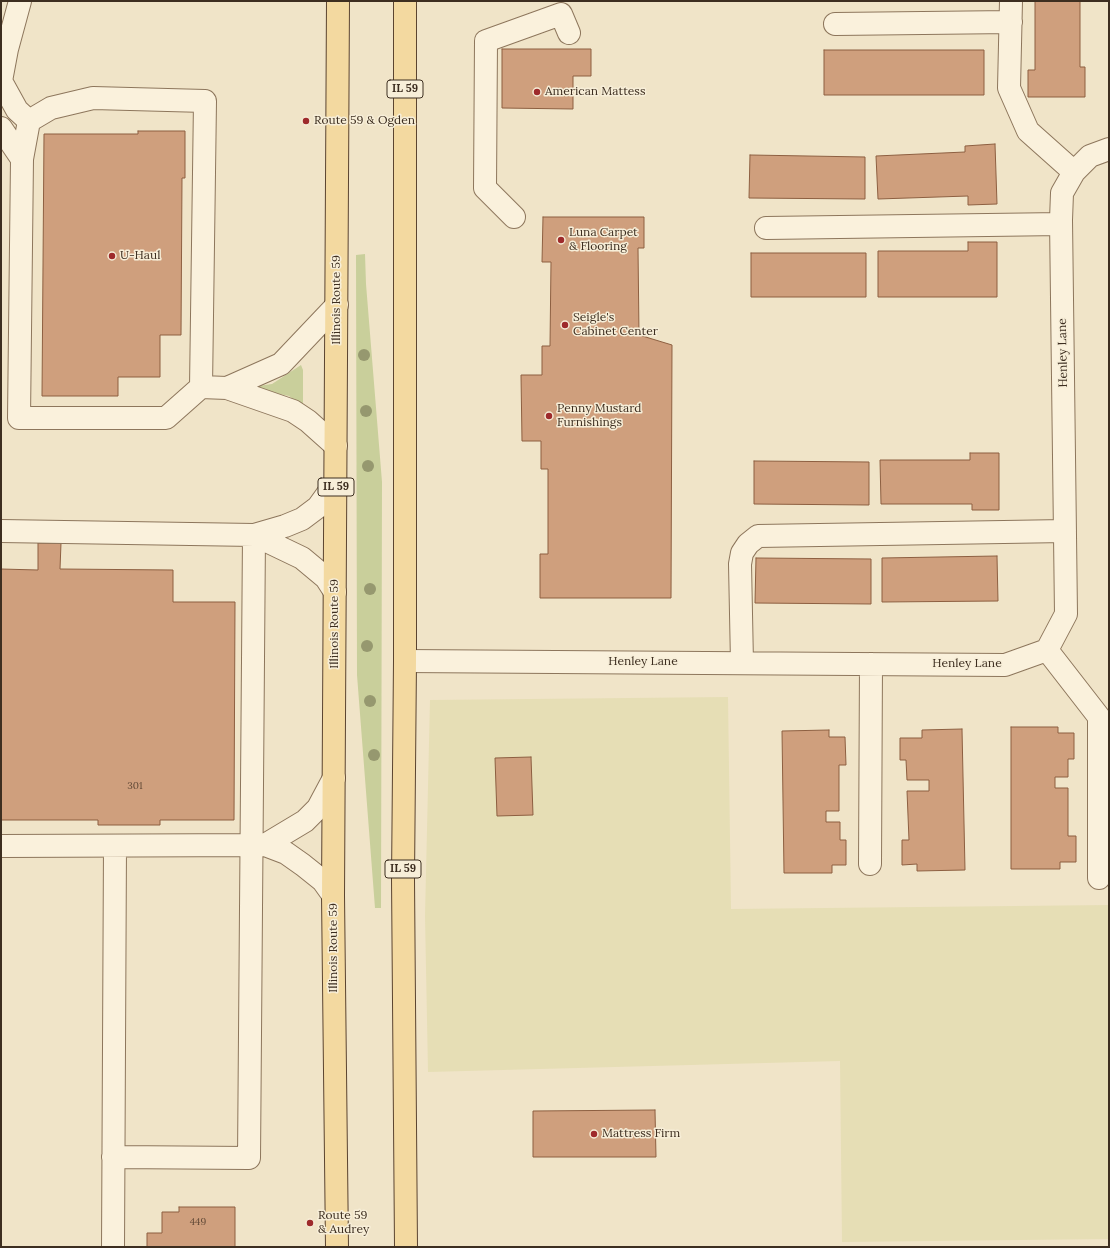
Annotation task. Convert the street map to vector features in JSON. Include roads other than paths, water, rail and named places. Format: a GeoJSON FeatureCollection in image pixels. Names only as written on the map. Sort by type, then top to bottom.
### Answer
{"type":"FeatureCollection","features":[{"type":"Feature","properties":{"kind":"main road","name":"IL 59"},"geometry":{"type":"LineString","coordinates":[[405,1],[405,661],[403,879],[406,1247]]}},
{"type":"Feature","properties":{"kind":"main road","name":"Illinois Route 59"},"geometry":{"type":"LineString","coordinates":[[337,5],[334,778],[337,1247]]}},
{"type":"Feature","properties":{"kind":"street"},"geometry":{"type":"LineString","coordinates":[[20,1],[7,49],[2,81],[17,110],[29,121]]}},
{"type":"Feature","properties":{"kind":"street"},"geometry":{"type":"LineString","coordinates":[[1011,1],[1009,88],[1028,131],[1074,172]]}},
{"type":"Feature","properties":{"kind":"street"},"geometry":{"type":"LineString","coordinates":[[514,217],[485,188],[486,41],[561,14],[569,33]]}},
{"type":"Feature","properties":{"kind":"street"},"geometry":{"type":"LineString","coordinates":[[835,24],[1011,22]]}},
{"type":"Feature","properties":{"kind":"street"},"geometry":{"type":"LineString","coordinates":[[201,387],[204,100],[93,98],[51,108],[29,121],[22,159],[19,418],[166,418],[201,387],[227,388],[293,412],[308,421],[336,446]]}},
{"type":"Feature","properties":{"kind":"street"},"geometry":{"type":"LineString","coordinates":[[1,128],[22,159]]}},
{"type":"Feature","properties":{"kind":"street","name":"Henley Lane"},"geometry":{"type":"LineString","coordinates":[[405,661],[1005,665],[1047,650],[1066,614],[1061,224],[1062,193],[1074,172],[1090,156],[1109,149]]}},
{"type":"Feature","properties":{"kind":"street"},"geometry":{"type":"LineString","coordinates":[[766,228],[1061,224]]}},
{"type":"Feature","properties":{"kind":"street"},"geometry":{"type":"LineString","coordinates":[[227,388],[281,364],[337,305]]}},
{"type":"Feature","properties":{"kind":"street"},"geometry":{"type":"LineString","coordinates":[[1,531],[254,535],[285,526],[302,519],[318,507],[336,482]]}},
{"type":"Feature","properties":{"kind":"street"},"geometry":{"type":"LineString","coordinates":[[742,663],[740,564],[742,553],[748,544],[758,536],[1065,531]]}},
{"type":"Feature","properties":{"kind":"street"},"geometry":{"type":"LineString","coordinates":[[254,535],[302,558],[326,578],[335,592]]}},
{"type":"Feature","properties":{"kind":"street"},"geometry":{"type":"LineString","coordinates":[[113,1158],[249,1158],[258,845],[254,535]]}},
{"type":"Feature","properties":{"kind":"street"},"geometry":{"type":"LineString","coordinates":[[1047,650],[1099,717],[1099,878]]}},
{"type":"Feature","properties":{"kind":"street"},"geometry":{"type":"LineString","coordinates":[[870,664],[870,864]]}},
{"type":"Feature","properties":{"kind":"street"},"geometry":{"type":"LineString","coordinates":[[258,845],[305,821],[318,808],[334,778]]}},
{"type":"Feature","properties":{"kind":"street"},"geometry":{"type":"LineString","coordinates":[[1,846],[258,845],[286,853],[323,881],[334,895]]}},
{"type":"Feature","properties":{"kind":"street"},"geometry":{"type":"LineString","coordinates":[[113,1247],[115,846]]}},
{"type":"Feature","properties":{"kind":"place","name":"American Mattess"},"geometry":{"type":"Point","coordinates":[537,92]}},
{"type":"Feature","properties":{"kind":"place","name":"Route 59 & Ogden"},"geometry":{"type":"Point","coordinates":[306,121]}},
{"type":"Feature","properties":{"kind":"place","name":"Luna Carpet & Flooring"},"geometry":{"type":"Point","coordinates":[561,240]}},
{"type":"Feature","properties":{"kind":"place","name":"U-Haul"},"geometry":{"type":"Point","coordinates":[112,256]}},
{"type":"Feature","properties":{"kind":"place","name":"Seigle's Cabinet Center"},"geometry":{"type":"Point","coordinates":[565,325]}},
{"type":"Feature","properties":{"kind":"place","name":"Penny Mustard Furnishings"},"geometry":{"type":"Point","coordinates":[549,416]}},
{"type":"Feature","properties":{"kind":"place","name":"Mattress Firm"},"geometry":{"type":"Point","coordinates":[594,1134]}},
{"type":"Feature","properties":{"kind":"place","name":"Route 59 & Audrey"},"geometry":{"type":"Point","coordinates":[310,1223]}}]}
